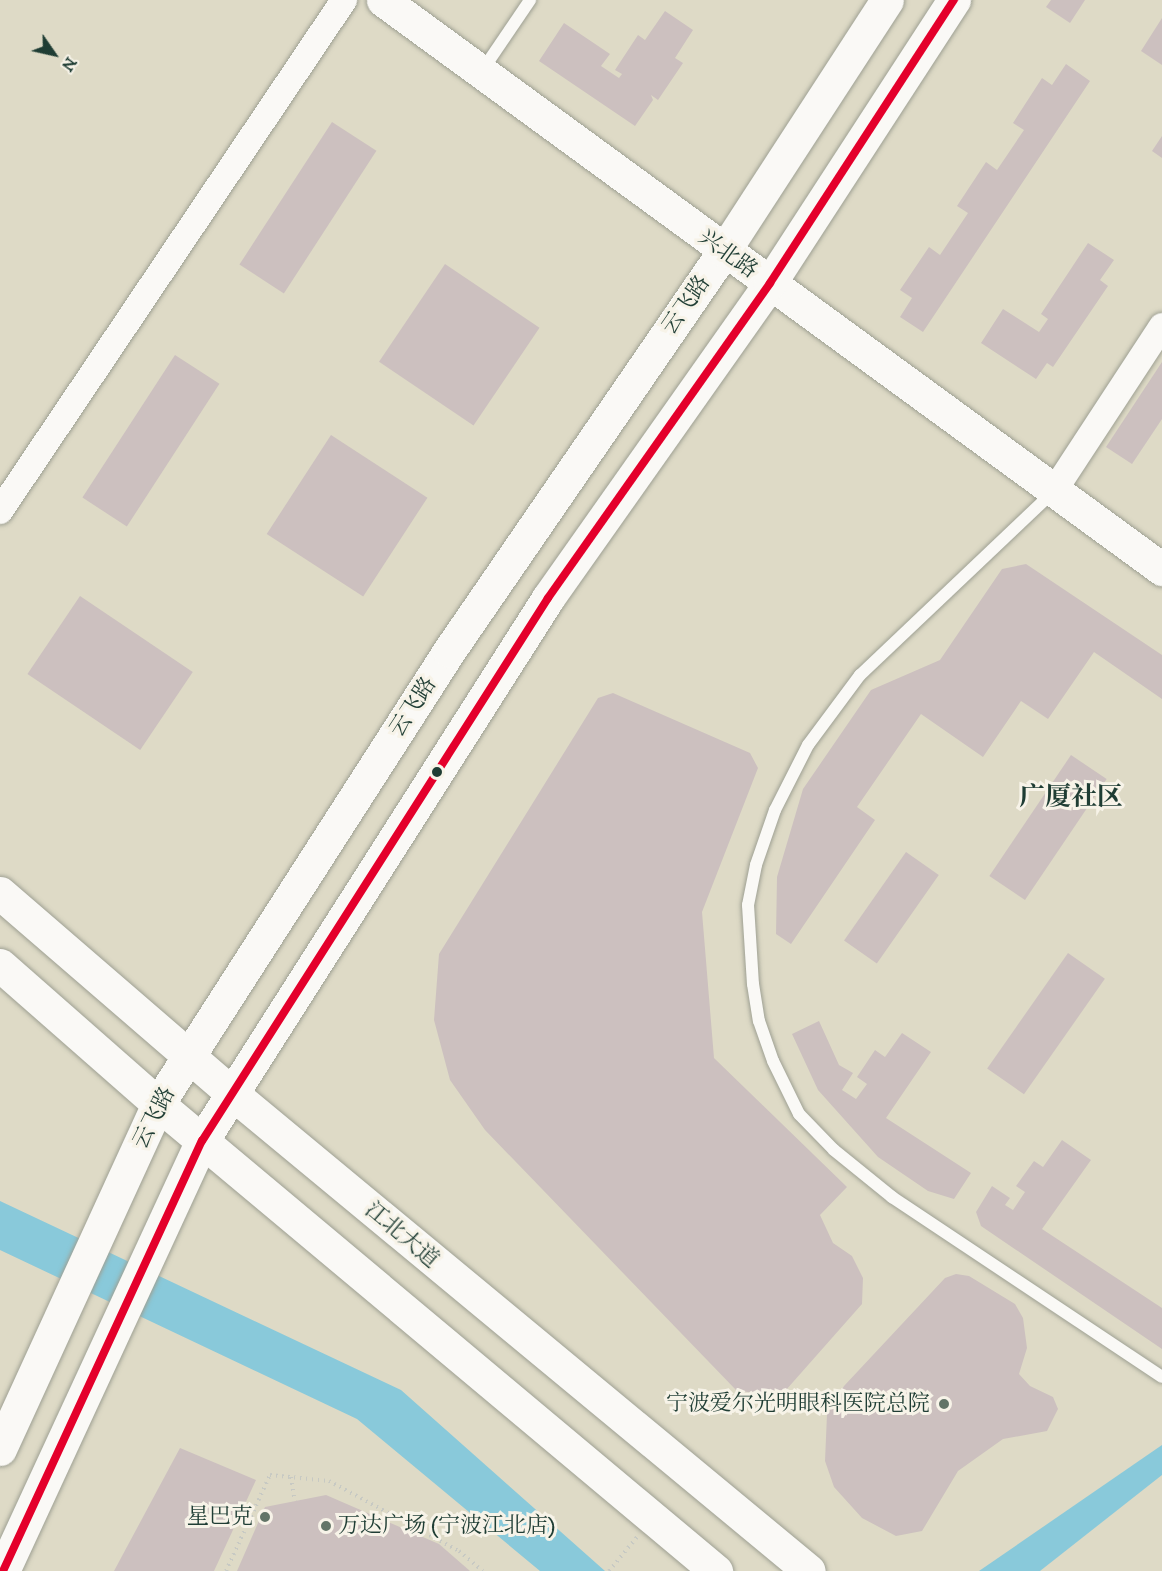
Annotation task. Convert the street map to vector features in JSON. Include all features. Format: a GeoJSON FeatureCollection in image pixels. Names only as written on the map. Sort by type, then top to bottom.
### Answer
{"type":"FeatureCollection","features":[{"type":"Feature","properties":{"kind":"main road","name":"兴北路"},"geometry":{"type":"LineString","coordinates":[[383,0],[1162,569]]}},
{"type":"Feature","properties":{"kind":"main road","name":"云飞路"},"geometry":{"type":"LineString","coordinates":[[0,1449],[158,1104],[448,651],[724,251],[887,0]]}},
{"type":"Feature","properties":{"kind":"main road"},"geometry":{"type":"LineString","coordinates":[[3,1571],[202,1141],[234,1095],[548,598],[770,283],[954,0]]}},
{"type":"Feature","properties":{"kind":"main road","name":"江北大道"},"geometry":{"type":"LineString","coordinates":[[0,893],[234,1095],[809,1571]]}},
{"type":"Feature","properties":{"kind":"main road"},"geometry":{"type":"LineString","coordinates":[[0,965],[158,1104],[716,1571]]}},
{"type":"Feature","properties":{"kind":"street"},"geometry":{"type":"LineString","coordinates":[[0,512],[344,0]]}},
{"type":"Feature","properties":{"kind":"street"},"geometry":{"type":"LineString","coordinates":[[1054,490],[1162,326]]}},
{"type":"Feature","properties":{"kind":"lane"},"geometry":{"type":"LineString","coordinates":[[481,72],[530,0]]}},
{"type":"Feature","properties":{"kind":"lane"},"geometry":{"type":"LineString","coordinates":[[1054,490],[860,675],[808,745],[774,810],[756,865],[748,905],[753,984],[759,1021],[773,1062],[799,1114],[834,1150],[892,1197],[1162,1377]]}},
{"type":"Feature","properties":{"kind":"path"},"geometry":{"type":"LineString","coordinates":[[226,1571],[270,1475],[329,1481],[459,1551],[483,1571]]}},
{"type":"Feature","properties":{"kind":"path"},"geometry":{"type":"LineString","coordinates":[[291,1477],[295,1501]]}},
{"type":"Feature","properties":{"kind":"path"},"geometry":{"type":"LineString","coordinates":[[609,1571],[642,1530]]}},
{"type":"Feature","properties":{"kind":"water"},"geometry":{"type":"Polygon","coordinates":[[[0,1201],[401,1390],[605,1571],[540,1571],[357,1419],[0,1250],[0,1201]]]}},
{"type":"Feature","properties":{"kind":"water"},"geometry":{"type":"Polygon","coordinates":[[[1162,1445],[1162,1475],[1040,1571],[979,1571],[1162,1445]]]}},
{"type":"Feature","properties":{"kind":"building"},"geometry":{"type":"Polygon","coordinates":[[[1051,0],[1085,0],[1070,23],[1046,7],[1051,0]]]}},
{"type":"Feature","properties":{"kind":"building"},"geometry":{"type":"Polygon","coordinates":[[[665,11],[693,30],[675,58],[683,63],[658,100],[651,95],[653,100],[635,126],[539,61],[564,23],[610,54],[601,66],[619,78],[622,74],[615,70],[638,35],[645,40],[665,11]]]}},
{"type":"Feature","properties":{"kind":"building"},"geometry":{"type":"Polygon","coordinates":[[[1162,18],[1162,65],[1141,51],[1162,18]]]}},
{"type":"Feature","properties":{"kind":"building"},"geometry":{"type":"Polygon","coordinates":[[[1066,64],[1090,81],[923,332],[900,317],[912,298],[900,290],[929,247],[940,255],[968,213],[957,206],[986,162],[997,170],[1024,130],[1013,123],[1042,78],[1052,85],[1066,64]]]}},
{"type":"Feature","properties":{"kind":"building"},"geometry":{"type":"Polygon","coordinates":[[[332,122],[376,151],[284,293],[239,265],[332,122]]]}},
{"type":"Feature","properties":{"kind":"building"},"geometry":{"type":"Polygon","coordinates":[[[1162,136],[1162,158],[1152,151],[1162,136]]]}},
{"type":"Feature","properties":{"kind":"building"},"geometry":{"type":"Polygon","coordinates":[[[1088,243],[1114,260],[1100,280],[1108,286],[1053,367],[1047,363],[1036,379],[981,343],[1003,309],[1039,332],[1048,319],[1041,314],[1088,243]]]}},
{"type":"Feature","properties":{"kind":"building"},"geometry":{"type":"Polygon","coordinates":[[[445,264],[540,328],[474,426],[379,362],[445,264]]]}},
{"type":"Feature","properties":{"kind":"building"},"geometry":{"type":"Polygon","coordinates":[[[175,355],[219,384],[127,526],[82,498],[175,355]]]}},
{"type":"Feature","properties":{"kind":"building"},"geometry":{"type":"Polygon","coordinates":[[[1162,362],[1162,419],[1132,464],[1106,447],[1162,362]]]}},
{"type":"Feature","properties":{"kind":"building"},"geometry":{"type":"Polygon","coordinates":[[[331,435],[427,498],[363,597],[267,534],[331,435]]]}},
{"type":"Feature","properties":{"kind":"building"},"geometry":{"type":"Polygon","coordinates":[[[1026,564],[1162,655],[1162,699],[1094,652],[1048,719],[1021,701],[983,757],[921,714],[857,807],[875,820],[791,944],[776,934],[777,877],[803,789],[871,690],[940,660],[1002,569],[1026,564]]]}},
{"type":"Feature","properties":{"kind":"building"},"geometry":{"type":"Polygon","coordinates":[[[80,596],[193,672],[140,750],[27,674],[80,596]]]}},
{"type":"Feature","properties":{"kind":"building"},"geometry":{"type":"Polygon","coordinates":[[[613,693],[750,753],[758,768],[702,912],[714,1058],[847,1187],[820,1215],[833,1243],[852,1256],[863,1278],[862,1304],[786,1390],[765,1395],[736,1390],[485,1130],[450,1080],[434,1020],[439,954],[598,698],[613,693]]]}},
{"type":"Feature","properties":{"kind":"building"},"geometry":{"type":"Polygon","coordinates":[[[1071,755],[1107,779],[1025,900],[989,876],[1071,755]]]}},
{"type":"Feature","properties":{"kind":"building"},"geometry":{"type":"Polygon","coordinates":[[[906,852],[939,875],[877,963],[844,940],[906,852]]]}},
{"type":"Feature","properties":{"kind":"building"},"geometry":{"type":"Polygon","coordinates":[[[1068,953],[1105,979],[1024,1094],[987,1069],[1068,953]]]}},
{"type":"Feature","properties":{"kind":"building"},"geometry":{"type":"Polygon","coordinates":[[[819,1021],[839,1065],[853,1073],[842,1090],[856,1099],[867,1084],[857,1077],[875,1050],[885,1057],[902,1033],[931,1052],[886,1118],[971,1173],[954,1199],[928,1191],[878,1157],[818,1090],[792,1034],[819,1021]]]}},
{"type":"Feature","properties":{"kind":"building"},"geometry":{"type":"Polygon","coordinates":[[[1062,1140],[1091,1160],[1042,1229],[1162,1308],[1162,1349],[981,1226],[976,1212],[992,1186],[1010,1198],[1005,1205],[1013,1210],[1025,1192],[1016,1186],[1034,1161],[1043,1167],[1062,1140]]]}},
{"type":"Feature","properties":{"kind":"building","name":"宁波爱尔光明眼科医院总院"},"geometry":{"type":"Polygon","coordinates":[[[956,1274],[969,1276],[1015,1304],[1023,1318],[1027,1348],[1019,1374],[1030,1386],[1053,1397],[1058,1409],[1047,1431],[1003,1439],[958,1471],[922,1531],[896,1536],[862,1518],[834,1487],[825,1461],[827,1414],[844,1386],[945,1278],[956,1274]]]}},
{"type":"Feature","properties":{"kind":"building"},"geometry":{"type":"Polygon","coordinates":[[[180,1448],[256,1480],[214,1571],[114,1571],[180,1448]]]}},
{"type":"Feature","properties":{"kind":"building","name":"万达广场 (宁波江北店)"},"geometry":{"type":"Polygon","coordinates":[[[326,1495],[439,1544],[470,1571],[237,1571],[265,1507],[326,1495]]]}},
{"type":"Feature","properties":{"kind":"transit line"},"geometry":{"type":"LineString","coordinates":[[3,1571],[202,1141],[548,598],[770,283],[954,0]]}},
{"type":"Feature","properties":{"kind":"place","name":"宁波爱尔光明眼科医院总院"},"geometry":{"type":"Point","coordinates":[944,1404]}},
{"type":"Feature","properties":{"kind":"place","name":"星巴克"},"geometry":{"type":"Point","coordinates":[265,1517]}},
{"type":"Feature","properties":{"kind":"place","name":"万达广场 (宁波江北店)"},"geometry":{"type":"Point","coordinates":[326,1526]}},
{"type":"Feature","properties":{"kind":"district","name":"广厦社区"},"geometry":{"type":"Point","coordinates":[1071,798]}}]}
